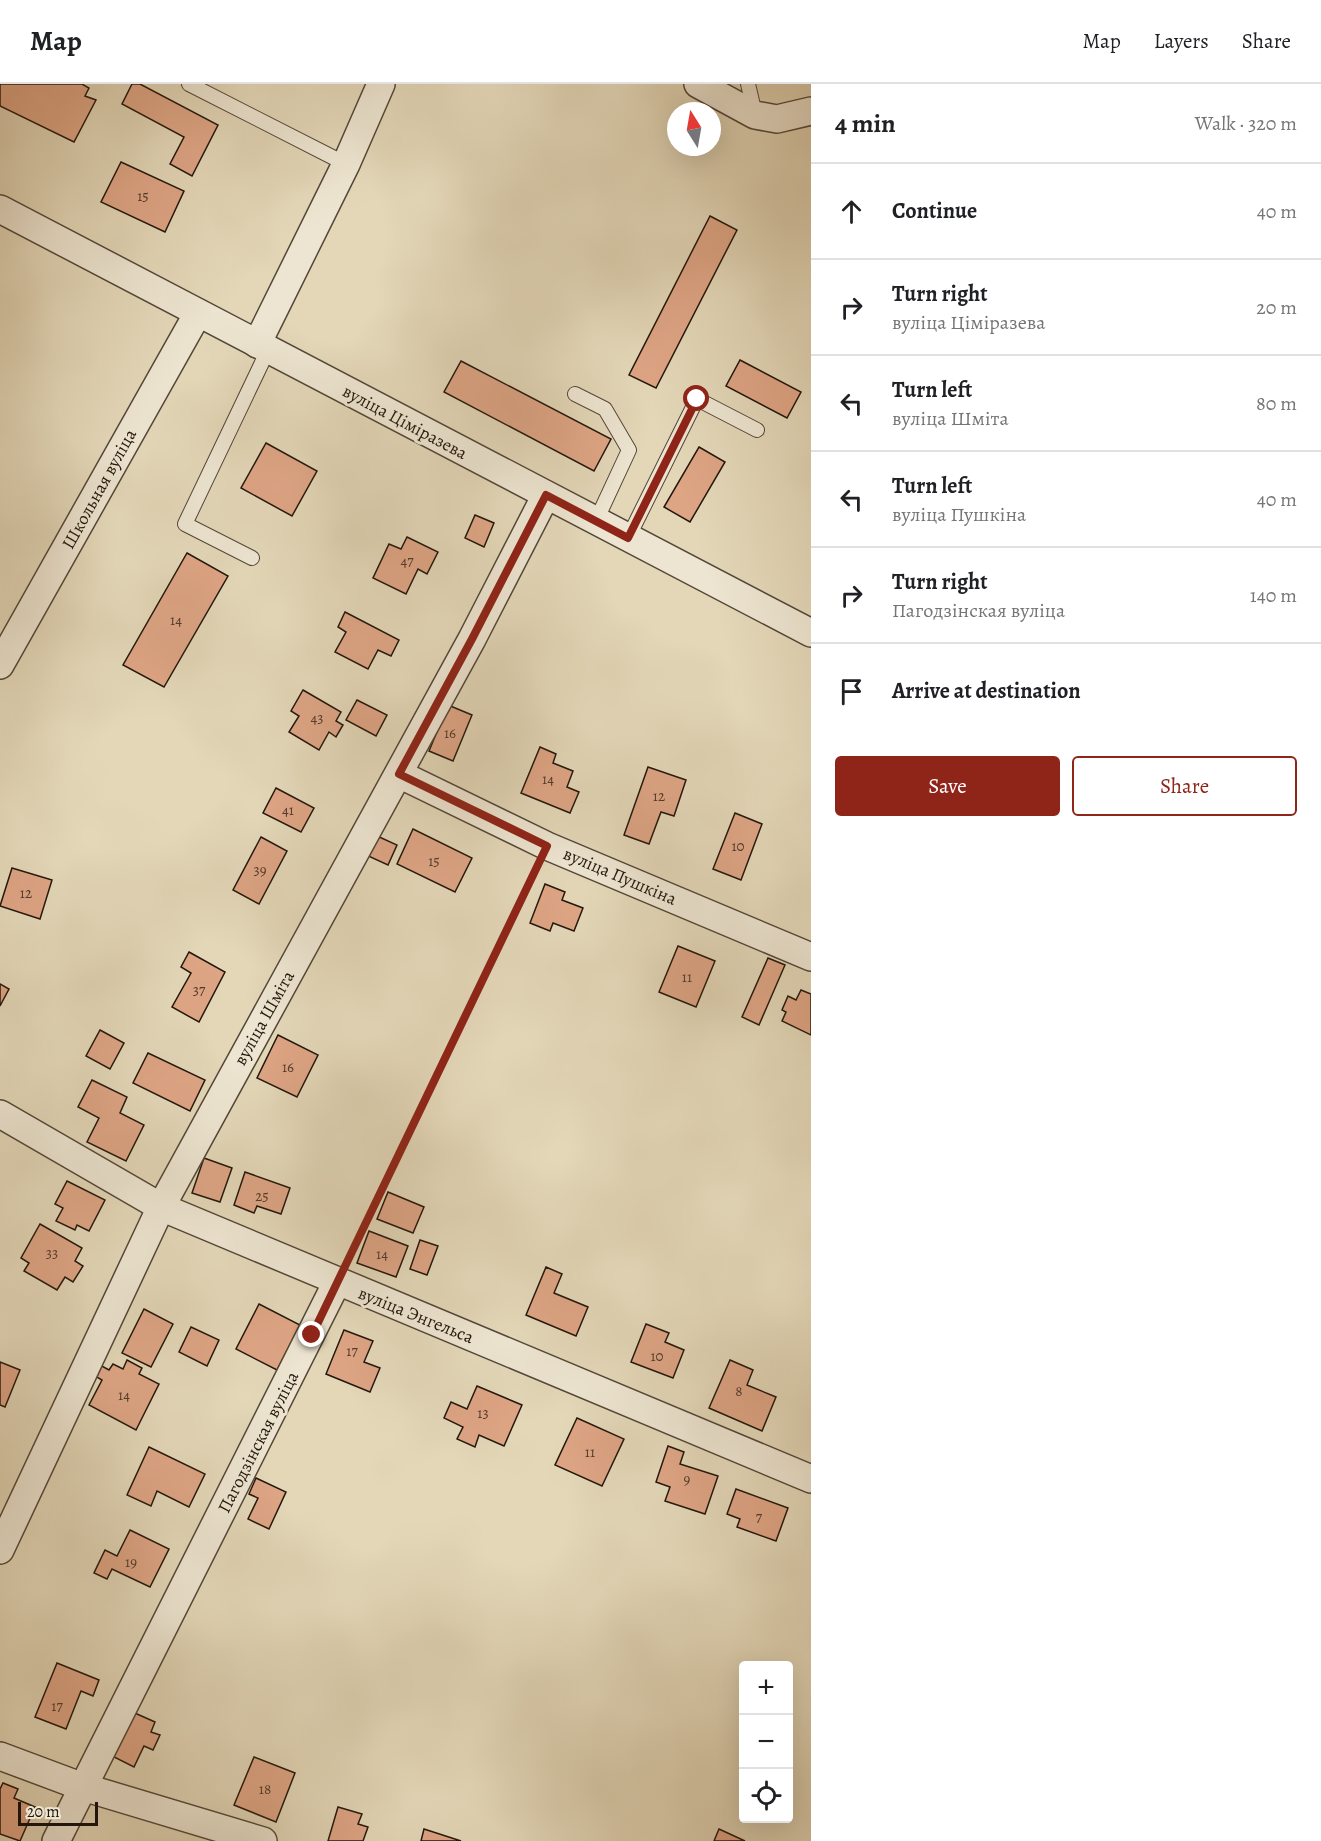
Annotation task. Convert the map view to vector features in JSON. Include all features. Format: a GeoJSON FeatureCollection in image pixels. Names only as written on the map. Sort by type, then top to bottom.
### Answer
{"type":"FeatureCollection","features":[{"type":"Feature","properties":{"kind":"street"},"geometry":{"type":"LineString","coordinates":[[263,347],[381,84]]}},
{"type":"Feature","properties":{"kind":"street"},"geometry":{"type":"LineString","coordinates":[[698,84],[755,115],[777,119],[811,111]]}},
{"type":"Feature","properties":{"kind":"street","name":"вуліца Ціміразева"},"geometry":{"type":"LineString","coordinates":[[0,209],[811,633]]}},
{"type":"Feature","properties":{"kind":"street","name":"Школьная вуліца"},"geometry":{"type":"LineString","coordinates":[[0,665],[198,313]]}},
{"type":"Feature","properties":{"kind":"street","name":"вуліца Шміта"},"geometry":{"type":"LineString","coordinates":[[0,1550],[161,1207],[472,639],[546,495]]}},
{"type":"Feature","properties":{"kind":"street","name":"вуліца Пушкіна"},"geometry":{"type":"LineString","coordinates":[[399,774],[547,846],[811,957]]}},
{"type":"Feature","properties":{"kind":"street","name":"вуліца Энгельса"},"geometry":{"type":"LineString","coordinates":[[0,1114],[161,1207],[811,1479]]}},
{"type":"Feature","properties":{"kind":"street","name":"Пагодзінская вуліца"},"geometry":{"type":"LineString","coordinates":[[56,1841],[337,1282]]}},
{"type":"Feature","properties":{"kind":"street"},"geometry":{"type":"LineString","coordinates":[[0,1756],[82,1787],[264,1841]]}},
{"type":"Feature","properties":{"kind":"lane"},"geometry":{"type":"LineString","coordinates":[[189,84],[346,164]]}},
{"type":"Feature","properties":{"kind":"lane"},"geometry":{"type":"LineString","coordinates":[[748,84],[755,115]]}},
{"type":"Feature","properties":{"kind":"lane"},"geometry":{"type":"LineString","coordinates":[[252,558],[185,524],[263,347]]}},
{"type":"Feature","properties":{"kind":"lane"},"geometry":{"type":"LineString","coordinates":[[575,394],[605,409],[629,450],[596,521]]}},
{"type":"Feature","properties":{"kind":"lane"},"geometry":{"type":"LineString","coordinates":[[628,538],[697,399],[757,430]]}},
{"type":"Feature","properties":{"kind":"path"},"geometry":{"type":"LineString","coordinates":[[337,1282],[547,846]]}},
{"type":"Feature","properties":{"kind":"building"},"geometry":{"type":"Polygon","coordinates":[[[0,84],[82,84],[89,88],[85,96],[96,100],[74,142],[0,106],[0,84]]]}},
{"type":"Feature","properties":{"kind":"building"},"geometry":{"type":"Polygon","coordinates":[[[132,84],[140,84],[218,125],[192,176],[170,164],[184,137],[122,104],[132,84]]]}},
{"type":"Feature","properties":{"kind":"building"},"geometry":{"type":"Polygon","coordinates":[[[121,162],[184,191],[165,232],[101,202],[121,162]]]}},
{"type":"Feature","properties":{"kind":"building"},"geometry":{"type":"Polygon","coordinates":[[[710,216],[737,230],[656,388],[629,375],[710,216]]]}},
{"type":"Feature","properties":{"kind":"building"},"geometry":{"type":"Polygon","coordinates":[[[740,360],[801,392],[787,418],[726,386],[740,360]]]}},
{"type":"Feature","properties":{"kind":"building"},"geometry":{"type":"Polygon","coordinates":[[[461,361],[611,439],[594,471],[444,392],[461,361]]]}},
{"type":"Feature","properties":{"kind":"building"},"geometry":{"type":"Polygon","coordinates":[[[266,443],[317,471],[292,516],[241,488],[266,443]]]}},
{"type":"Feature","properties":{"kind":"building"},"geometry":{"type":"Polygon","coordinates":[[[699,447],[725,462],[690,522],[664,507],[699,447]]]}},
{"type":"Feature","properties":{"kind":"building"},"geometry":{"type":"Polygon","coordinates":[[[475,515],[494,523],[484,547],[465,538],[475,515]]]}},
{"type":"Feature","properties":{"kind":"building"},"geometry":{"type":"Polygon","coordinates":[[[407,537],[438,552],[427,574],[418,569],[406,594],[373,578],[389,544],[401,549],[407,537]]]}},
{"type":"Feature","properties":{"kind":"building"},"geometry":{"type":"Polygon","coordinates":[[[187,553],[228,576],[164,687],[123,665],[187,553]]]}},
{"type":"Feature","properties":{"kind":"building"},"geometry":{"type":"Polygon","coordinates":[[[345,612],[399,640],[391,656],[378,650],[368,669],[335,652],[346,632],[338,627],[345,612]]]}},
{"type":"Feature","properties":{"kind":"building"},"geometry":{"type":"Polygon","coordinates":[[[303,690],[341,712],[336,721],[343,725],[336,737],[329,732],[319,750],[289,732],[299,716],[291,711],[303,690]]]}},
{"type":"Feature","properties":{"kind":"building"},"geometry":{"type":"Polygon","coordinates":[[[357,700],[387,715],[376,736],[346,720],[357,700]]]}},
{"type":"Feature","properties":{"kind":"building"},"geometry":{"type":"Polygon","coordinates":[[[448,705],[472,715],[453,761],[429,751],[448,705]]]}},
{"type":"Feature","properties":{"kind":"building"},"geometry":{"type":"Polygon","coordinates":[[[540,747],[556,754],[553,763],[573,771],[567,787],[579,792],[570,813],[521,793],[540,747]]]}},
{"type":"Feature","properties":{"kind":"building"},"geometry":{"type":"Polygon","coordinates":[[[648,767],[686,780],[674,816],[661,812],[649,844],[624,835],[648,767]]]}},
{"type":"Feature","properties":{"kind":"building"},"geometry":{"type":"Polygon","coordinates":[[[276,788],[314,808],[301,832],[263,813],[276,788]]]}},
{"type":"Feature","properties":{"kind":"building"},"geometry":{"type":"Polygon","coordinates":[[[735,813],[762,824],[741,880],[713,869],[735,813]]]}},
{"type":"Feature","properties":{"kind":"building"},"geometry":{"type":"Polygon","coordinates":[[[413,829],[472,858],[455,892],[397,864],[413,829]]]}},
{"type":"Feature","properties":{"kind":"building"},"geometry":{"type":"Polygon","coordinates":[[[375,835],[397,845],[388,865],[366,855],[375,835]]]}},
{"type":"Feature","properties":{"kind":"building"},"geometry":{"type":"Polygon","coordinates":[[[261,837],[287,851],[259,904],[233,890],[261,837]]]}},
{"type":"Feature","properties":{"kind":"building"},"geometry":{"type":"Polygon","coordinates":[[[12,868],[52,880],[40,919],[0,906],[12,868]]]}},
{"type":"Feature","properties":{"kind":"building"},"geometry":{"type":"Polygon","coordinates":[[[545,884],[565,892],[562,900],[583,908],[574,931],[553,923],[550,931],[530,923],[545,884]]]}},
{"type":"Feature","properties":{"kind":"building"},"geometry":{"type":"Polygon","coordinates":[[[678,946],[715,961],[696,1007],[659,992],[678,946]]]}},
{"type":"Feature","properties":{"kind":"building"},"geometry":{"type":"Polygon","coordinates":[[[189,952],[225,972],[199,1022],[172,1007],[191,973],[181,967],[189,952]]]}},
{"type":"Feature","properties":{"kind":"building"},"geometry":{"type":"Polygon","coordinates":[[[768,958],[785,965],[759,1025],[742,1017],[768,958]]]}},
{"type":"Feature","properties":{"kind":"building"},"geometry":{"type":"Polygon","coordinates":[[[0,984],[9,989],[0,1006],[0,984]]]}},
{"type":"Feature","properties":{"kind":"building"},"geometry":{"type":"Polygon","coordinates":[[[801,990],[811,994],[811,1035],[782,1021],[786,1012],[782,1010],[788,996],[796,1000],[801,990]]]}},
{"type":"Feature","properties":{"kind":"building"},"geometry":{"type":"Polygon","coordinates":[[[100,1030],[124,1043],[110,1069],[86,1056],[100,1030]]]}},
{"type":"Feature","properties":{"kind":"building"},"geometry":{"type":"Polygon","coordinates":[[[278,1035],[318,1055],[297,1097],[257,1078],[278,1035]]]}},
{"type":"Feature","properties":{"kind":"building"},"geometry":{"type":"Polygon","coordinates":[[[148,1053],[205,1080],[190,1111],[133,1083],[148,1053]]]}},
{"type":"Feature","properties":{"kind":"building"},"geometry":{"type":"Polygon","coordinates":[[[92,1080],[127,1097],[120,1113],[144,1125],[126,1161],[87,1142],[99,1118],[78,1107],[92,1080]]]}},
{"type":"Feature","properties":{"kind":"building"},"geometry":{"type":"Polygon","coordinates":[[[204,1158],[232,1168],[220,1202],[192,1193],[204,1158]]]}},
{"type":"Feature","properties":{"kind":"building"},"geometry":{"type":"Polygon","coordinates":[[[245,1172],[290,1188],[281,1214],[257,1206],[254,1213],[234,1205],[245,1172]]]}},
{"type":"Feature","properties":{"kind":"building"},"geometry":{"type":"Polygon","coordinates":[[[67,1181],[105,1200],[89,1231],[77,1225],[75,1230],[56,1221],[63,1208],[55,1204],[67,1181]]]}},
{"type":"Feature","properties":{"kind":"building"},"geometry":{"type":"Polygon","coordinates":[[[388,1192],[424,1207],[413,1233],[377,1219],[388,1192]]]}},
{"type":"Feature","properties":{"kind":"building"},"geometry":{"type":"Polygon","coordinates":[[[40,1224],[82,1248],[75,1261],[83,1266],[73,1282],[65,1277],[57,1290],[24,1271],[29,1263],[21,1258],[40,1224]]]}},
{"type":"Feature","properties":{"kind":"building"},"geometry":{"type":"Polygon","coordinates":[[[369,1231],[408,1246],[396,1277],[357,1263],[369,1231]]]}},
{"type":"Feature","properties":{"kind":"building"},"geometry":{"type":"Polygon","coordinates":[[[420,1240],[438,1246],[427,1275],[410,1269],[420,1240]]]}},
{"type":"Feature","properties":{"kind":"building"},"geometry":{"type":"Polygon","coordinates":[[[546,1267],[562,1274],[554,1293],[588,1307],[576,1336],[526,1315],[546,1267]]]}},
{"type":"Feature","properties":{"kind":"building"},"geometry":{"type":"Polygon","coordinates":[[[259,1304],[300,1325],[277,1370],[236,1349],[259,1304]]]}},
{"type":"Feature","properties":{"kind":"building"},"geometry":{"type":"Polygon","coordinates":[[[144,1309],[173,1324],[151,1367],[122,1353],[144,1309]]]}},
{"type":"Feature","properties":{"kind":"building"},"geometry":{"type":"Polygon","coordinates":[[[646,1324],[669,1333],[665,1342],[684,1350],[673,1378],[631,1362],[646,1324]]]}},
{"type":"Feature","properties":{"kind":"building"},"geometry":{"type":"Polygon","coordinates":[[[191,1327],[219,1340],[207,1366],[179,1352],[191,1327]]]}},
{"type":"Feature","properties":{"kind":"building"},"geometry":{"type":"Polygon","coordinates":[[[344,1330],[373,1341],[364,1362],[380,1368],[370,1392],[326,1374],[344,1330]]]}},
{"type":"Feature","properties":{"kind":"building"},"geometry":{"type":"Polygon","coordinates":[[[127,1360],[142,1368],[139,1374],[159,1384],[136,1430],[89,1405],[102,1380],[95,1376],[100,1365],[109,1370],[113,1364],[123,1369],[127,1360]]]}},
{"type":"Feature","properties":{"kind":"building"},"geometry":{"type":"Polygon","coordinates":[[[730,1360],[753,1370],[747,1385],[776,1397],[762,1431],[709,1408],[730,1360]]]}},
{"type":"Feature","properties":{"kind":"building"},"geometry":{"type":"Polygon","coordinates":[[[0,1362],[20,1370],[5,1407],[0,1405],[0,1362]]]}},
{"type":"Feature","properties":{"kind":"building"},"geometry":{"type":"Polygon","coordinates":[[[477,1386],[522,1405],[504,1446],[479,1435],[475,1447],[457,1439],[463,1427],[444,1418],[451,1402],[467,1409],[477,1386]]]}},
{"type":"Feature","properties":{"kind":"building"},"geometry":{"type":"Polygon","coordinates":[[[577,1418],[624,1439],[602,1486],[555,1465],[577,1418]]]}},
{"type":"Feature","properties":{"kind":"building"},"geometry":{"type":"Polygon","coordinates":[[[668,1446],[684,1452],[680,1464],[718,1476],[705,1514],[665,1501],[670,1487],[656,1482],[668,1446]]]}},
{"type":"Feature","properties":{"kind":"building"},"geometry":{"type":"Polygon","coordinates":[[[149,1447],[205,1474],[189,1507],[157,1491],[151,1506],[127,1495],[149,1447]]]}},
{"type":"Feature","properties":{"kind":"building"},"geometry":{"type":"Polygon","coordinates":[[[256,1478],[286,1492],[269,1529],[248,1519],[258,1498],[249,1494],[256,1478]]]}},
{"type":"Feature","properties":{"kind":"building"},"geometry":{"type":"Polygon","coordinates":[[[736,1489],[788,1508],[776,1541],[737,1527],[740,1519],[727,1514],[736,1489]]]}},
{"type":"Feature","properties":{"kind":"building"},"geometry":{"type":"Polygon","coordinates":[[[130,1530],[169,1549],[150,1587],[112,1569],[107,1579],[94,1573],[105,1550],[117,1556],[130,1530]]]}},
{"type":"Feature","properties":{"kind":"building"},"geometry":{"type":"Polygon","coordinates":[[[57,1663],[99,1680],[93,1696],[81,1691],[66,1729],[35,1717],[57,1663]]]}},
{"type":"Feature","properties":{"kind":"building"},"geometry":{"type":"Polygon","coordinates":[[[128,1710],[155,1722],[151,1732],[160,1735],[153,1750],[144,1746],[134,1767],[108,1754],[128,1710]]]}},
{"type":"Feature","properties":{"kind":"building"},"geometry":{"type":"Polygon","coordinates":[[[254,1757],[295,1773],[276,1822],[234,1805],[254,1757]]]}},
{"type":"Feature","properties":{"kind":"building"},"geometry":{"type":"Polygon","coordinates":[[[3,1783],[18,1789],[14,1798],[35,1807],[20,1841],[0,1834],[0,1789],[3,1783]]]}},
{"type":"Feature","properties":{"kind":"building"},"geometry":{"type":"Polygon","coordinates":[[[338,1807],[362,1814],[358,1824],[368,1827],[363,1841],[328,1841],[338,1807]]]}},
{"type":"Feature","properties":{"kind":"building"},"geometry":{"type":"Polygon","coordinates":[[[424,1829],[461,1841],[421,1841],[424,1829]]]}},
{"type":"Feature","properties":{"kind":"building"},"geometry":{"type":"Polygon","coordinates":[[[719,1829],[745,1841],[714,1841],[719,1829]]]}},
{"type":"Feature","properties":{"kind":"route"},"geometry":{"type":"LineString","coordinates":[[312,1335],[547,846],[399,774],[546,495],[628,538],[697,399]]}}]}
